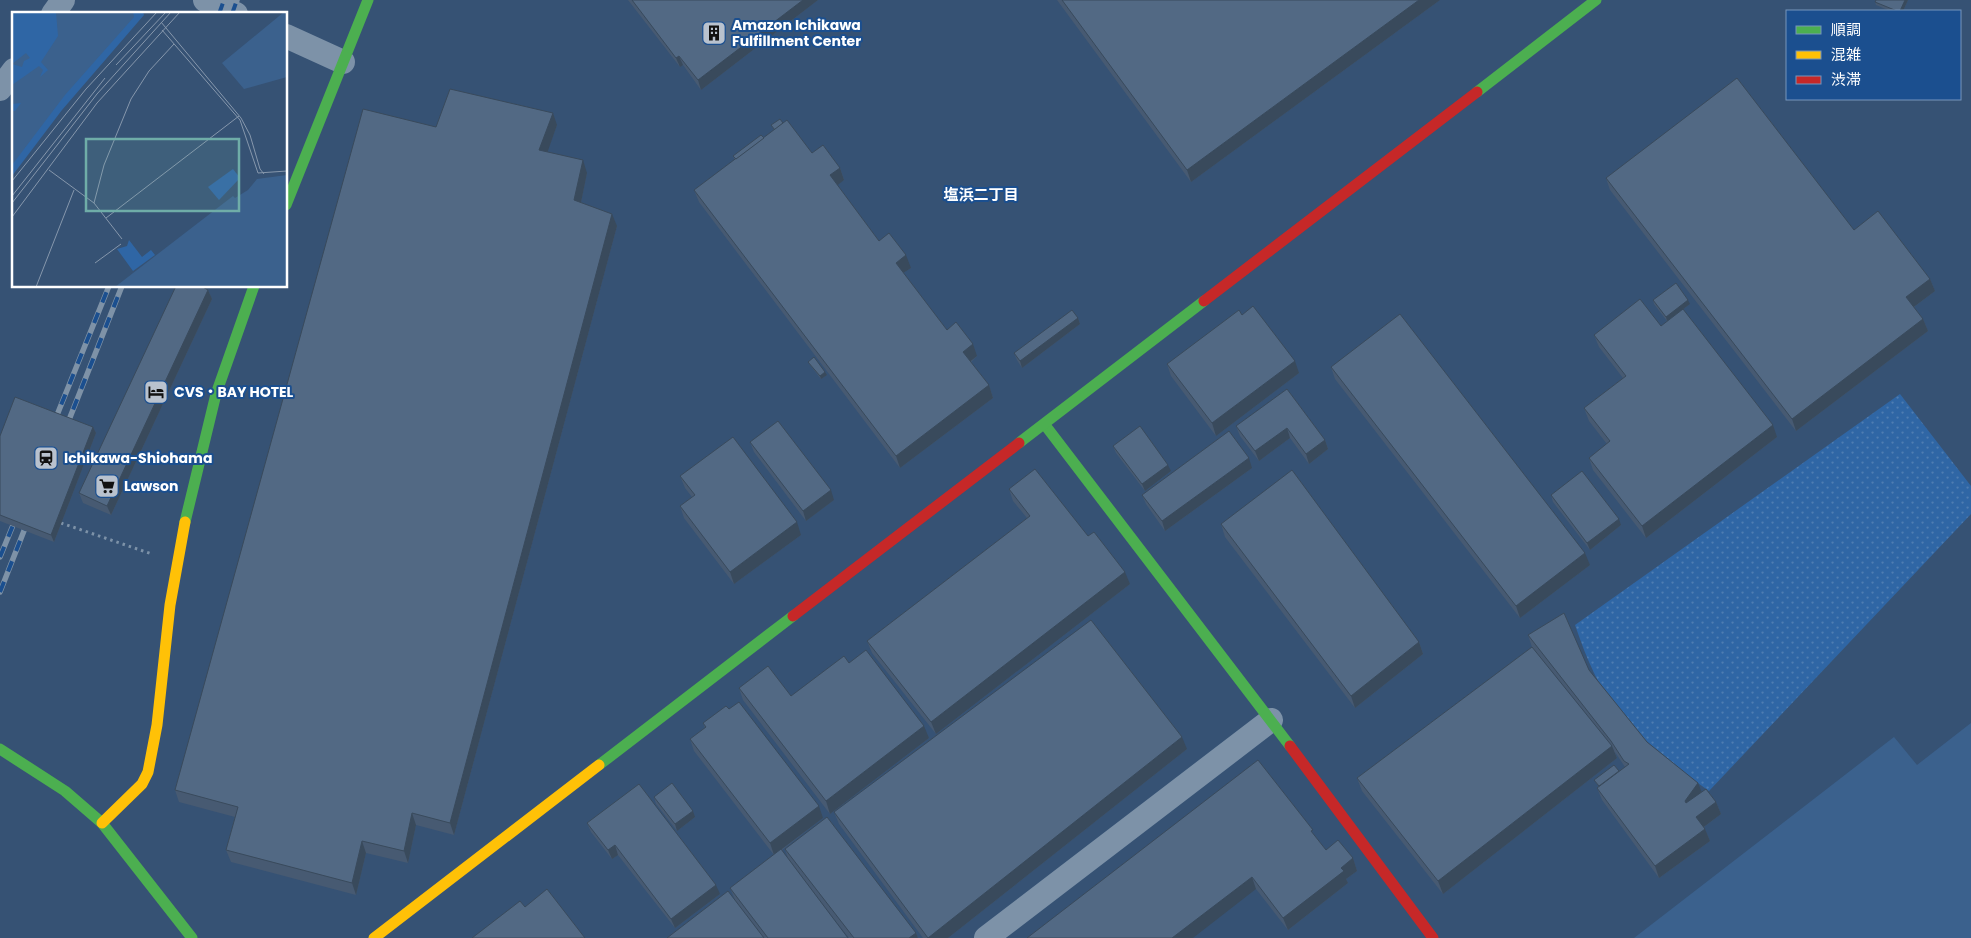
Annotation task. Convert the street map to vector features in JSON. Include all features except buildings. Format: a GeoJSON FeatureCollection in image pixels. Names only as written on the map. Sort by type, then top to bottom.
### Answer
{"type":"FeatureCollection","features":[{"type":"Feature","properties":{"kind":"street"},"geometry":{"type":"LineString","coordinates":[[54,12],[63,0]]}},
{"type":"Feature","properties":{"kind":"street"},"geometry":{"type":"LineString","coordinates":[[205,0],[232,12]]}},
{"type":"Feature","properties":{"kind":"street"},"geometry":{"type":"LineString","coordinates":[[288,200],[368,0]]}},
{"type":"Feature","properties":{"kind":"street"},"geometry":{"type":"LineString","coordinates":[[374,938],[1045,425],[1596,0]]}},
{"type":"Feature","properties":{"kind":"street"},"geometry":{"type":"LineString","coordinates":[[288,37],[343,62]]}},
{"type":"Feature","properties":{"kind":"street"},"geometry":{"type":"LineString","coordinates":[[0,89],[12,73]]}},
{"type":"Feature","properties":{"kind":"street"},"geometry":{"type":"LineString","coordinates":[[102,824],[142,784],[148,772],[174,582],[192,489],[219,381],[253,288]]}},
{"type":"Feature","properties":{"kind":"street"},"geometry":{"type":"LineString","coordinates":[[1045,425],[1271,720],[1433,938]]}},
{"type":"Feature","properties":{"kind":"street"},"geometry":{"type":"LineString","coordinates":[[986,938],[1271,720]]}},
{"type":"Feature","properties":{"kind":"street"},"geometry":{"type":"LineString","coordinates":[[0,749],[65,791],[102,824],[192,938]]}},
{"type":"Feature","properties":{"kind":"path"},"geometry":{"type":"LineString","coordinates":[[61,523],[155,555]]}},
{"type":"Feature","properties":{"kind":"shaded area"},"geometry":{"type":"Polygon","coordinates":[[[1900,394],[1971,486],[1971,514],[1709,791],[1660,754],[1630,726],[1617,710],[1595,675],[1575,625],[1900,394]]]}},
{"type":"Feature","properties":{"kind":"shaded area"},"geometry":{"type":"Polygon","coordinates":[[[1971,723],[1971,938],[1634,938],[1894,737],[1917,765],[1971,723]]]}},
{"type":"Feature","properties":{"kind":"railway"},"geometry":{"type":"LineString","coordinates":[[220,12],[224,0]]}},
{"type":"Feature","properties":{"kind":"railway"},"geometry":{"type":"LineString","coordinates":[[233,12],[237,0]]}},
{"type":"Feature","properties":{"kind":"railway"},"geometry":{"type":"LineString","coordinates":[[53,425],[108,288]]}},
{"type":"Feature","properties":{"kind":"railway"},"geometry":{"type":"LineString","coordinates":[[65,430],[121,288]]}},
{"type":"Feature","properties":{"kind":"railway"},"geometry":{"type":"LineString","coordinates":[[0,557],[18,513]]}},
{"type":"Feature","properties":{"kind":"railway"},"geometry":{"type":"LineString","coordinates":[[0,592],[29,518]]}},
{"type":"Feature","properties":{"kind":"traffic: fast"},"geometry":{"type":"LineString","coordinates":[[288,200],[368,0]]}},
{"type":"Feature","properties":{"kind":"traffic: fast"},"geometry":{"type":"LineString","coordinates":[[1477,92],[1596,0]]}},
{"type":"Feature","properties":{"kind":"traffic: fast"},"geometry":{"type":"LineString","coordinates":[[185,522],[216,394],[253,288]]}},
{"type":"Feature","properties":{"kind":"traffic: fast"},"geometry":{"type":"LineString","coordinates":[[1019,443],[1204,301]]}},
{"type":"Feature","properties":{"kind":"traffic: fast"},"geometry":{"type":"LineString","coordinates":[[1045,425],[1290,746]]}},
{"type":"Feature","properties":{"kind":"traffic: fast"},"geometry":{"type":"LineString","coordinates":[[599,765],[793,616]]}},
{"type":"Feature","properties":{"kind":"traffic: fast"},"geometry":{"type":"LineString","coordinates":[[0,749],[65,791],[102,823],[192,938]]}},
{"type":"Feature","properties":{"kind":"traffic: slow"},"geometry":{"type":"LineString","coordinates":[[102,823],[142,784],[148,772],[157,725],[170,605],[185,522]]}},
{"type":"Feature","properties":{"kind":"traffic: slow"},"geometry":{"type":"LineString","coordinates":[[374,938],[599,765]]}},
{"type":"Feature","properties":{"kind":"traffic: jam"},"geometry":{"type":"LineString","coordinates":[[1204,301],[1477,92]]}},
{"type":"Feature","properties":{"kind":"traffic: jam"},"geometry":{"type":"LineString","coordinates":[[793,616],[1019,443]]}},
{"type":"Feature","properties":{"kind":"traffic: jam"},"geometry":{"type":"LineString","coordinates":[[1290,746],[1433,938]]}},
{"type":"Feature","properties":{"kind":"place","name":"Amazon Ichikawa Fulfillment Center"},"geometry":{"type":"Point","coordinates":[714,33]}},
{"type":"Feature","properties":{"kind":"place","name":"CVS・BAY HOTEL"},"geometry":{"type":"Point","coordinates":[156,392]}},
{"type":"Feature","properties":{"kind":"place","name":"Ichikawa-Shiohama"},"geometry":{"type":"Point","coordinates":[46,458]}},
{"type":"Feature","properties":{"kind":"place","name":"Lawson"},"geometry":{"type":"Point","coordinates":[107,486]}},
{"type":"Feature","properties":{"kind":"district","name":"塩浜二丁目"},"geometry":{"type":"Point","coordinates":[981,194]}}]}
